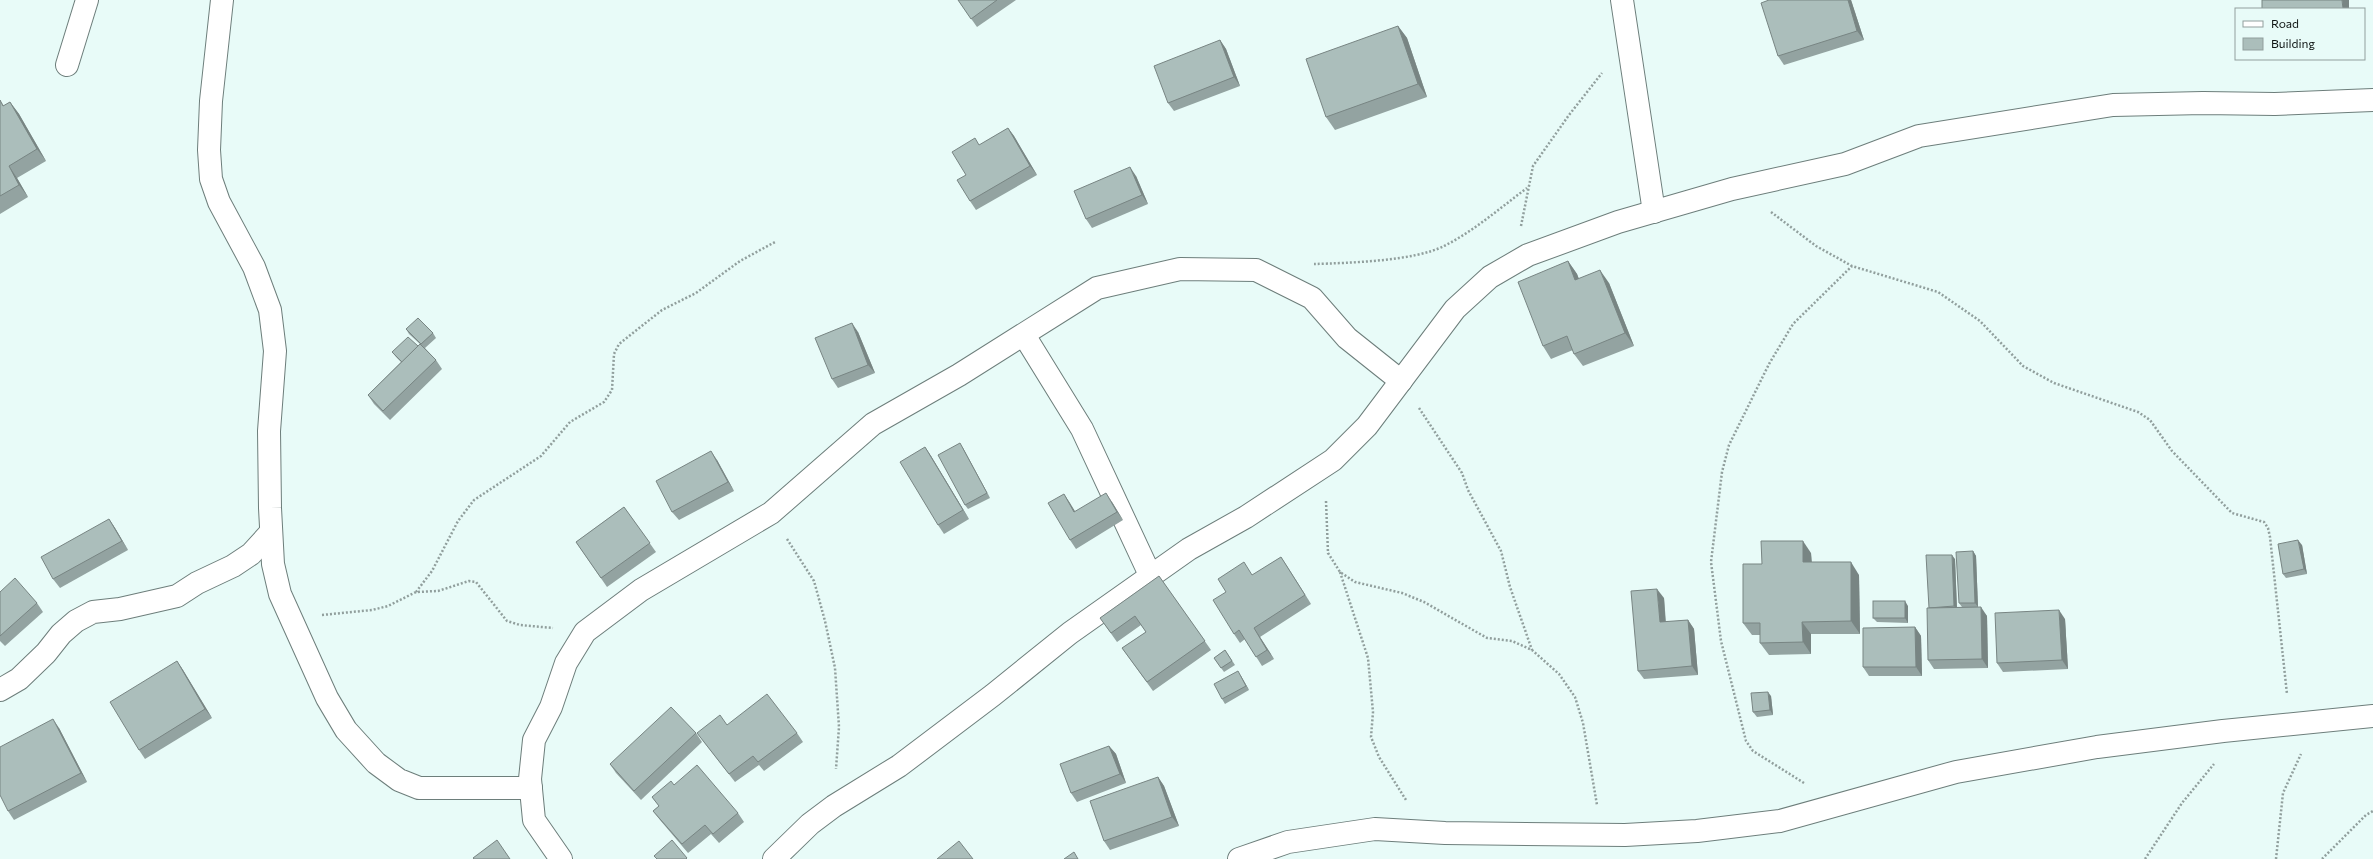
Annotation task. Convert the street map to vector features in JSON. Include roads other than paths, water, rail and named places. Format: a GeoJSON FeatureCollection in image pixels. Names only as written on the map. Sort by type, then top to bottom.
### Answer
{"type":"FeatureCollection","features":[{"type":"Feature","properties":{"kind":"street"},"geometry":{"type":"LineString","coordinates":[[67,65],[87,0]]}},
{"type":"Feature","properties":{"kind":"street"},"geometry":{"type":"LineString","coordinates":[[222,0],[211,101],[208,150],[211,179],[219,202],[254,267],[270,310],[275,351],[269,431],[271,532],[273,564],[280,594],[327,698],[346,730],[376,763],[399,780],[419,788],[531,788]]}},
{"type":"Feature","properties":{"kind":"street"},"geometry":{"type":"LineString","coordinates":[[1622,0],[1654,212]]}},
{"type":"Feature","properties":{"kind":"street"},"geometry":{"type":"LineString","coordinates":[[774,859],[810,824],[834,806],[899,766],[993,695],[1070,633],[1189,549],[1246,517],[1333,460],[1367,426],[1455,309],[1490,277],[1528,255],[1618,222],[1732,189],[1845,164],[1919,136],[2113,105],[2203,102],[2275,104],[2373,100]]}},
{"type":"Feature","properties":{"kind":"street"},"geometry":{"type":"LineString","coordinates":[[561,859],[534,820],[531,788],[534,740],[551,707],[566,663],[585,632],[641,590],[771,513],[873,424],[960,375],[1097,288],[1180,269],[1256,270],[1312,298],[1347,338],[1400,381]]}},
{"type":"Feature","properties":{"kind":"street"},"geometry":{"type":"LineString","coordinates":[[1024,335],[1082,429],[1151,577]]}},
{"type":"Feature","properties":{"kind":"street"},"geometry":{"type":"LineString","coordinates":[[0,690],[19,680],[46,653],[61,634],[76,621],[93,612],[120,609],[177,596],[197,583],[234,566],[251,554],[271,532]]}},
{"type":"Feature","properties":{"kind":"street"},"geometry":{"type":"LineString","coordinates":[[1239,859],[1288,842],[1330,834],[1375,829],[1428,832],[1602,836],[1697,831],[1780,821],[1963,770],[2097,747],[2247,728],[2373,716]]}}]}
